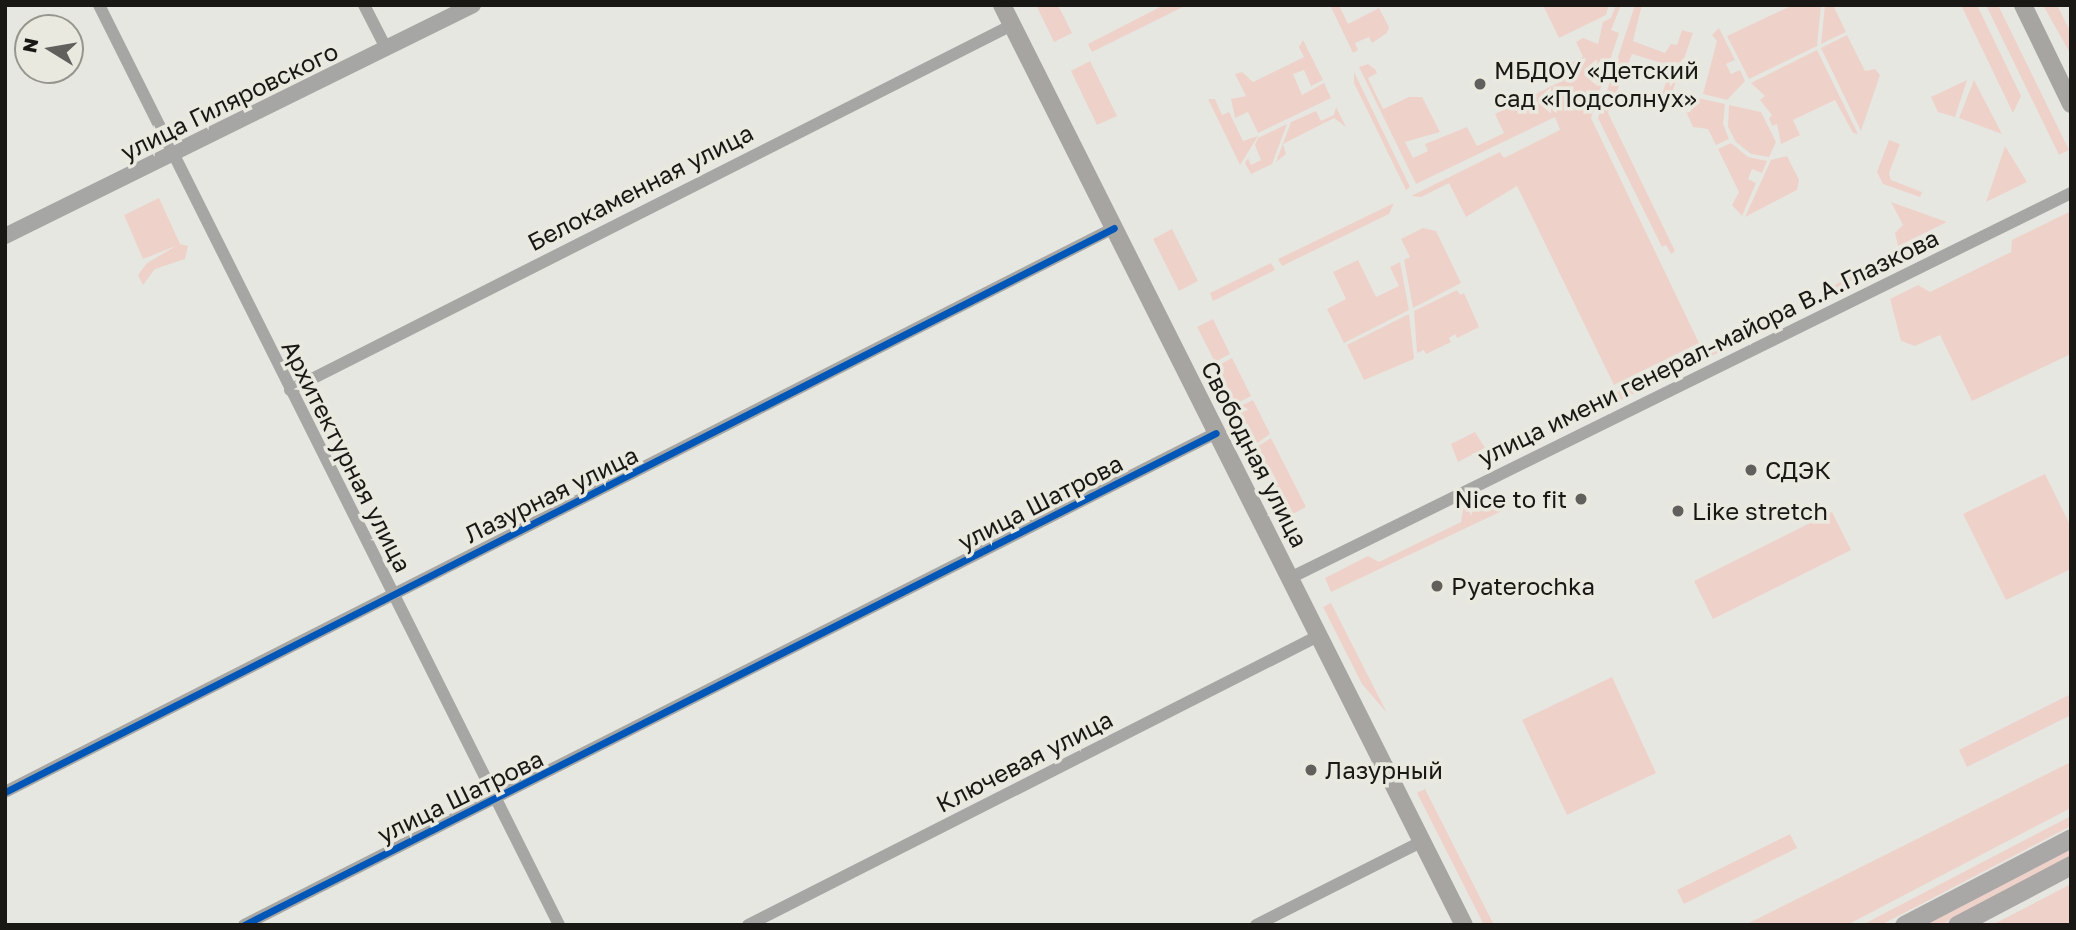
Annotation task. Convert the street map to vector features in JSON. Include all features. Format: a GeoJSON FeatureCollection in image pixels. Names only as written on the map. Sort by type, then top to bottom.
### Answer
{"type":"FeatureCollection","features":[{"type":"Feature","properties":{"kind":"main road","name":"Свободная улица"},"geometry":{"type":"LineString","coordinates":[[1002,5],[1464,925]]}},
{"type":"Feature","properties":{"kind":"main road"},"geometry":{"type":"LineString","coordinates":[[2023,5],[2071,104]]}},
{"type":"Feature","properties":{"kind":"main road"},"geometry":{"type":"LineString","coordinates":[[1904,925],[2071,838]]}},
{"type":"Feature","properties":{"kind":"main road"},"geometry":{"type":"LineString","coordinates":[[1957,925],[2071,865]]}},
{"type":"Feature","properties":{"kind":"street","name":"Архитектурная улица"},"geometry":{"type":"LineString","coordinates":[[99,5],[559,925]]}},
{"type":"Feature","properties":{"kind":"street"},"geometry":{"type":"LineString","coordinates":[[364,5],[386,48]]}},
{"type":"Feature","properties":{"kind":"street","name":"улица Гиляровского"},"geometry":{"type":"LineString","coordinates":[[5,236],[472,5]]}},
{"type":"Feature","properties":{"kind":"street","name":"Белокаменная улица"},"geometry":{"type":"LineString","coordinates":[[290,390],[1012,25]]}},
{"type":"Feature","properties":{"kind":"street","name":"улица имени генерал-майора В.А.Глазкова"},"geometry":{"type":"LineString","coordinates":[[1290,578],[2071,193]]}},
{"type":"Feature","properties":{"kind":"street","name":"Лазурная улица"},"geometry":{"type":"LineString","coordinates":[[5,792],[380,605],[393,593],[751,416],[1114,228]]}},
{"type":"Feature","properties":{"kind":"street","name":"улица Шатрова"},"geometry":{"type":"LineString","coordinates":[[244,925],[855,620],[1216,433]]}},
{"type":"Feature","properties":{"kind":"street","name":"Ключевая улица"},"geometry":{"type":"LineString","coordinates":[[748,925],[1320,635]]}},
{"type":"Feature","properties":{"kind":"street"},"geometry":{"type":"LineString","coordinates":[[1256,925],[1423,841]]}},
{"type":"Feature","properties":{"kind":"shaded area"},"geometry":{"type":"Polygon","coordinates":[[[1058,5],[1072,33],[1054,42],[1037,7],[1058,5]]]}},
{"type":"Feature","properties":{"kind":"shaded area"},"geometry":{"type":"Polygon","coordinates":[[[1164,5],[1187,5],[1092,52],[1088,44],[1164,5]]]}},
{"type":"Feature","properties":{"kind":"shaded area"},"geometry":{"type":"Polygon","coordinates":[[[1330,5],[1339,5],[1348,24],[1379,8],[1389,27],[1387,33],[1372,43],[1369,37],[1355,43],[1358,50],[1353,53],[1330,5]]]}},
{"type":"Feature","properties":{"kind":"shaded area"},"geometry":{"type":"Polygon","coordinates":[[[1543,5],[1609,5],[1606,15],[1559,38],[1543,5]]]}},
{"type":"Feature","properties":{"kind":"shaded area"},"geometry":{"type":"Polygon","coordinates":[[[1616,5],[1621,5],[1611,30],[1619,33],[1591,118],[1699,343],[1614,385],[1517,186],[1466,217],[1449,183],[1421,197],[1411,196],[1500,152],[1504,158],[1560,130],[1555,117],[1416,184],[1359,67],[1368,64],[1375,69],[1377,73],[1368,78],[1383,109],[1409,97],[1422,97],[1440,132],[1405,142],[1413,158],[1428,151],[1425,144],[1467,127],[1477,146],[1504,133],[1495,114],[1564,80],[1560,69],[1583,57],[1576,42],[1583,38],[1598,44],[1603,22],[1611,18],[1616,5]]]}},
{"type":"Feature","properties":{"kind":"shaded area"},"geometry":{"type":"Polygon","coordinates":[[[1635,5],[1642,5],[1633,41],[1665,53],[1671,44],[1677,45],[1682,30],[1693,33],[1669,101],[1661,98],[1671,66],[1632,54],[1608,113],[1675,251],[1671,254],[1666,245],[1662,247],[1598,118],[1635,5]]]}},
{"type":"Feature","properties":{"kind":"shaded area"},"geometry":{"type":"Polygon","coordinates":[[[1793,5],[1821,5],[1817,46],[1749,79],[1727,36],[1793,5]]]}},
{"type":"Feature","properties":{"kind":"shaded area"},"geometry":{"type":"Polygon","coordinates":[[[1825,5],[1833,5],[1846,32],[1821,44],[1825,5]]]}},
{"type":"Feature","properties":{"kind":"shaded area"},"geometry":{"type":"Polygon","coordinates":[[[1961,5],[1977,5],[2021,96],[2013,113],[1961,5]]]}},
{"type":"Feature","properties":{"kind":"shaded area"},"geometry":{"type":"Polygon","coordinates":[[[1986,5],[1998,5],[2069,150],[2059,155],[1986,5]]]}},
{"type":"Feature","properties":{"kind":"shaded area"},"geometry":{"type":"Polygon","coordinates":[[[2043,5],[2057,5],[2071,33],[2071,55],[2043,5]]]}},
{"type":"Feature","properties":{"kind":"shaded area"},"geometry":{"type":"Polygon","coordinates":[[[1719,28],[1735,60],[1726,64],[1731,74],[1740,70],[1745,81],[1727,100],[1703,94],[1717,41],[1712,35],[1719,28]]]}},
{"type":"Feature","properties":{"kind":"shaded area"},"geometry":{"type":"Polygon","coordinates":[[[1847,35],[1865,71],[1875,69],[1880,75],[1861,131],[1821,48],[1847,35]]]}},
{"type":"Feature","properties":{"kind":"shaded area"},"geometry":{"type":"Polygon","coordinates":[[[1303,40],[1323,80],[1311,86],[1304,70],[1293,74],[1302,95],[1324,83],[1331,98],[1258,133],[1248,112],[1235,118],[1231,99],[1246,96],[1235,74],[1242,72],[1253,82],[1304,57],[1299,47],[1303,40]]]}},
{"type":"Feature","properties":{"kind":"shaded area"},"geometry":{"type":"Polygon","coordinates":[[[1817,50],[1858,134],[1853,133],[1835,100],[1793,120],[1800,135],[1781,144],[1777,124],[1772,126],[1769,118],[1772,115],[1760,100],[1765,96],[1751,83],[1817,50]]]}},
{"type":"Feature","properties":{"kind":"shaded area"},"geometry":{"type":"Polygon","coordinates":[[[1090,61],[1117,116],[1097,125],[1071,71],[1090,61]]]}},
{"type":"Feature","properties":{"kind":"shaded area"},"geometry":{"type":"Polygon","coordinates":[[[1354,72],[1410,187],[1406,190],[1354,83],[1354,72]]]}},
{"type":"Feature","properties":{"kind":"shaded area"},"geometry":{"type":"Polygon","coordinates":[[[1967,80],[1955,117],[1938,112],[1931,97],[1967,80]]]}},
{"type":"Feature","properties":{"kind":"shaded area"},"geometry":{"type":"Polygon","coordinates":[[[1974,80],[2002,134],[1959,118],[1974,80]]]}},
{"type":"Feature","properties":{"kind":"shaded area"},"geometry":{"type":"Polygon","coordinates":[[[1693,97],[1725,104],[1723,124],[1729,139],[1716,145],[1708,129],[1693,127],[1686,112],[1690,112],[1693,97]]]}},
{"type":"Feature","properties":{"kind":"shaded area"},"geometry":{"type":"Polygon","coordinates":[[[1208,99],[1215,99],[1222,115],[1229,112],[1243,141],[1258,136],[1240,165],[1208,99]]]}},
{"type":"Feature","properties":{"kind":"shaded area"},"geometry":{"type":"Polygon","coordinates":[[[1729,105],[1761,112],[1776,142],[1769,157],[1751,154],[1736,142],[1728,127],[1729,105]]]}},
{"type":"Feature","properties":{"kind":"shaded area"},"geometry":{"type":"Polygon","coordinates":[[[1336,107],[1346,127],[1334,118],[1283,144],[1286,154],[1276,162],[1291,122],[1316,111],[1321,121],[1334,115],[1336,107]]]}},
{"type":"Feature","properties":{"kind":"shaded area"},"geometry":{"type":"Polygon","coordinates":[[[1287,124],[1272,164],[1251,174],[1245,163],[1248,158],[1251,165],[1261,160],[1255,145],[1258,138],[1287,124]]]}},
{"type":"Feature","properties":{"kind":"shaded area"},"geometry":{"type":"Polygon","coordinates":[[[1889,140],[1900,144],[1889,173],[1891,180],[1922,192],[1920,197],[1883,184],[1877,172],[1889,140]]]}},
{"type":"Feature","properties":{"kind":"shaded area"},"geometry":{"type":"Polygon","coordinates":[[[1731,143],[1748,157],[1767,161],[1762,173],[1752,169],[1748,179],[1756,183],[1742,216],[1732,205],[1739,192],[1718,149],[1731,143]]]}},
{"type":"Feature","properties":{"kind":"shaded area"},"geometry":{"type":"Polygon","coordinates":[[[2005,146],[2027,182],[1986,202],[2005,146]]]}},
{"type":"Feature","properties":{"kind":"shaded area"},"geometry":{"type":"Polygon","coordinates":[[[1787,156],[1799,180],[1797,190],[1745,217],[1771,160],[1787,156]]]}},
{"type":"Feature","properties":{"kind":"shaded area"},"geometry":{"type":"Polygon","coordinates":[[[159,198],[180,244],[188,246],[185,259],[155,269],[143,285],[138,275],[147,263],[176,246],[143,259],[124,215],[159,198]]]}},
{"type":"Feature","properties":{"kind":"shaded area"},"geometry":{"type":"Polygon","coordinates":[[[1891,202],[1947,222],[1898,246],[1895,233],[1903,225],[1891,202]]]}},
{"type":"Feature","properties":{"kind":"shaded area"},"geometry":{"type":"Polygon","coordinates":[[[1394,203],[1389,214],[1282,266],[1278,259],[1394,203]]]}},
{"type":"Feature","properties":{"kind":"shaded area"},"geometry":{"type":"Polygon","coordinates":[[[2071,211],[2071,354],[1972,401],[1940,335],[1915,346],[1901,341],[1890,299],[1918,285],[1930,292],[2011,252],[2012,240],[2071,211]]]}},
{"type":"Feature","properties":{"kind":"shaded area"},"geometry":{"type":"Polygon","coordinates":[[[1423,228],[1436,231],[1461,283],[1413,308],[1404,260],[1410,257],[1401,239],[1423,228]]]}},
{"type":"Feature","properties":{"kind":"shaded area"},"geometry":{"type":"Polygon","coordinates":[[[1172,229],[1198,281],[1179,291],[1153,239],[1172,229]]]}},
{"type":"Feature","properties":{"kind":"shaded area"},"geometry":{"type":"Polygon","coordinates":[[[1887,259],[1882,272],[1842,291],[1830,287],[1887,259]]]}},
{"type":"Feature","properties":{"kind":"shaded area"},"geometry":{"type":"Polygon","coordinates":[[[1358,260],[1376,297],[1399,286],[1390,267],[1400,262],[1409,310],[1344,343],[1327,309],[1346,299],[1333,272],[1358,260]]]}},
{"type":"Feature","properties":{"kind":"shaded area"},"geometry":{"type":"Polygon","coordinates":[[[1271,263],[1275,270],[1213,301],[1210,293],[1271,263]]]}},
{"type":"Feature","properties":{"kind":"shaded area"},"geometry":{"type":"Polygon","coordinates":[[[1457,290],[1460,295],[1464,293],[1479,327],[1457,338],[1455,334],[1449,338],[1451,342],[1426,354],[1424,350],[1417,353],[1414,311],[1457,290]]]}},
{"type":"Feature","properties":{"kind":"shaded area"},"geometry":{"type":"Polygon","coordinates":[[[1409,314],[1414,359],[1364,380],[1347,345],[1409,314]]]}},
{"type":"Feature","properties":{"kind":"shaded area"},"geometry":{"type":"Polygon","coordinates":[[[1770,316],[1769,328],[1621,400],[1617,392],[1770,316]]]}},
{"type":"Feature","properties":{"kind":"shaded area"},"geometry":{"type":"Polygon","coordinates":[[[1213,319],[1230,354],[1215,362],[1197,327],[1213,319]]]}},
{"type":"Feature","properties":{"kind":"shaded area"},"geometry":{"type":"Polygon","coordinates":[[[1232,358],[1251,396],[1236,404],[1217,366],[1232,358]]]}},
{"type":"Feature","properties":{"kind":"shaded area"},"geometry":{"type":"Polygon","coordinates":[[[1253,400],[1270,434],[1256,444],[1238,407],[1253,400]]]}},
{"type":"Feature","properties":{"kind":"shaded area"},"geometry":{"type":"Polygon","coordinates":[[[1475,432],[1485,448],[1458,462],[1451,444],[1475,432]]]}},
{"type":"Feature","properties":{"kind":"shaded area"},"geometry":{"type":"Polygon","coordinates":[[[1271,438],[1306,507],[1291,515],[1257,447],[1271,438]]]}},
{"type":"Feature","properties":{"kind":"shaded area"},"geometry":{"type":"Polygon","coordinates":[[[2045,474],[2071,527],[2071,569],[2006,600],[1963,514],[2045,474]]]}},
{"type":"Feature","properties":{"kind":"shaded area"},"geometry":{"type":"Polygon","coordinates":[[[1494,496],[1504,510],[1331,592],[1325,578],[1368,556],[1379,562],[1461,522],[1463,509],[1494,496]]]}},
{"type":"Feature","properties":{"kind":"shaded area"},"geometry":{"type":"Polygon","coordinates":[[[1832,512],[1851,550],[1713,619],[1694,581],[1832,512]]]}},
{"type":"Feature","properties":{"kind":"shaded area"},"geometry":{"type":"Polygon","coordinates":[[[1331,603],[1387,713],[1362,684],[1323,607],[1331,603]]]}},
{"type":"Feature","properties":{"kind":"shaded area"},"geometry":{"type":"Polygon","coordinates":[[[1612,677],[1656,773],[1567,815],[1522,720],[1612,677]]]}},
{"type":"Feature","properties":{"kind":"shaded area"},"geometry":{"type":"Polygon","coordinates":[[[2071,694],[2071,715],[1967,767],[1959,750],[2071,694]]]}},
{"type":"Feature","properties":{"kind":"shaded area"},"geometry":{"type":"Polygon","coordinates":[[[2071,762],[2071,808],[1847,925],[1745,925],[2071,762]]]}},
{"type":"Feature","properties":{"kind":"shaded area"},"geometry":{"type":"Polygon","coordinates":[[[1425,789],[1494,925],[1484,925],[1417,793],[1425,789]]]}},
{"type":"Feature","properties":{"kind":"shaded area"},"geometry":{"type":"Polygon","coordinates":[[[2071,816],[2071,826],[1881,925],[1862,925],[2071,816]]]}},
{"type":"Feature","properties":{"kind":"shaded area"},"geometry":{"type":"Polygon","coordinates":[[[1790,834],[1797,848],[1684,904],[1677,890],[1790,834]]]}},
{"type":"Feature","properties":{"kind":"shaded area"},"geometry":{"type":"Polygon","coordinates":[[[2071,849],[2071,857],[1941,925],[1925,925],[2071,849]]]}},
{"type":"Feature","properties":{"kind":"shaded area"},"geometry":{"type":"Polygon","coordinates":[[[2071,884],[2071,925],[1992,925],[2071,884]]]}},
{"type":"Feature","properties":{"kind":"cycle path"},"geometry":{"type":"LineString","coordinates":[[5,792],[1114,228]]}},
{"type":"Feature","properties":{"kind":"cycle path"},"geometry":{"type":"LineString","coordinates":[[244,925],[1216,433]]}},
{"type":"Feature","properties":{"kind":"place","name":"МБДОУ «Детский сад «Подсолнух»"},"geometry":{"type":"Point","coordinates":[1480,84]}},
{"type":"Feature","properties":{"kind":"place","name":"СДЭК"},"geometry":{"type":"Point","coordinates":[1751,470]}},
{"type":"Feature","properties":{"kind":"place","name":"Nice to fit"},"geometry":{"type":"Point","coordinates":[1581,499]}},
{"type":"Feature","properties":{"kind":"place","name":"Like stretch"},"geometry":{"type":"Point","coordinates":[1678,511]}},
{"type":"Feature","properties":{"kind":"place","name":"Pyaterochka"},"geometry":{"type":"Point","coordinates":[1437,586]}},
{"type":"Feature","properties":{"kind":"place","name":"Лазурный"},"geometry":{"type":"Point","coordinates":[1311,770]}}]}
